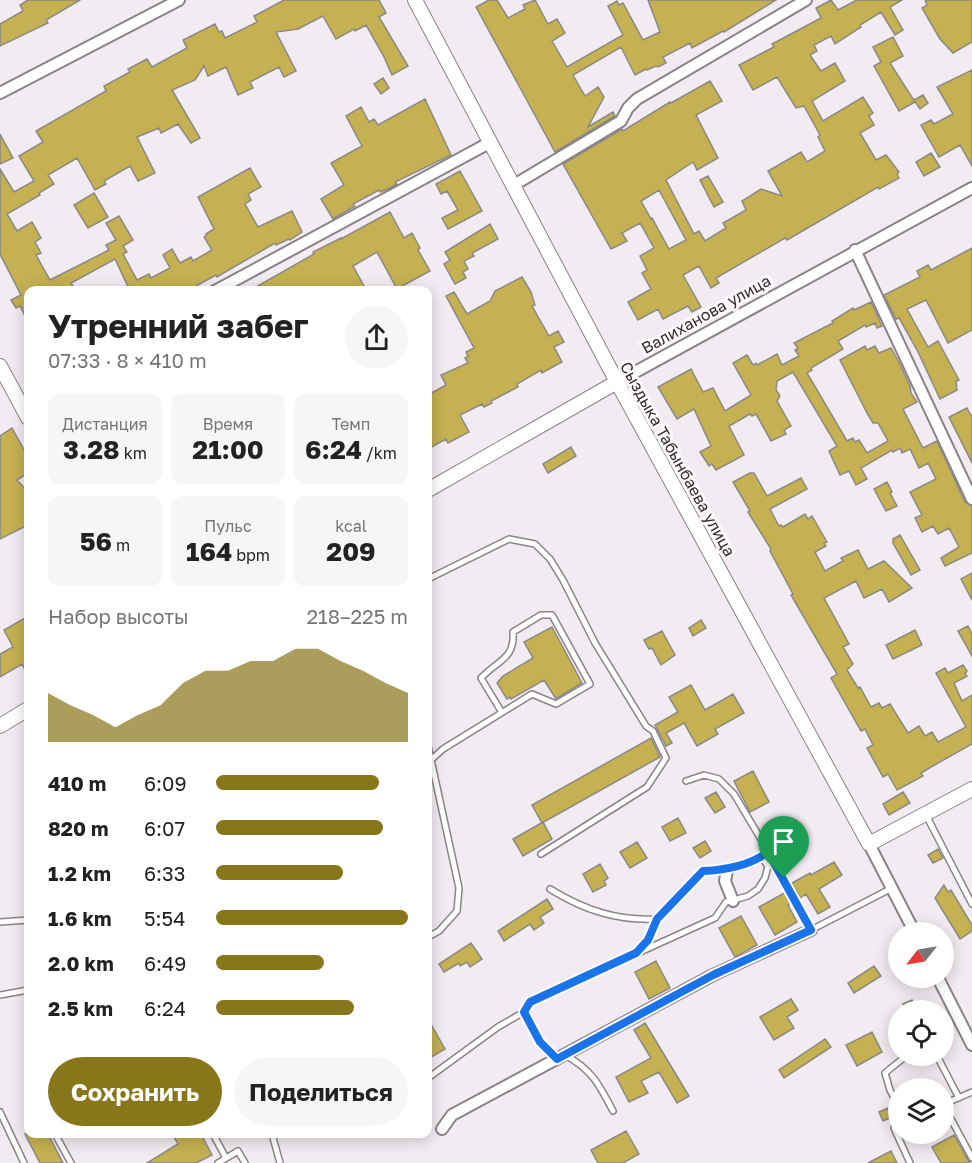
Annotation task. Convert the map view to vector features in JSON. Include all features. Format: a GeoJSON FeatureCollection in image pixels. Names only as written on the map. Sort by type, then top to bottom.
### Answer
{"type":"FeatureCollection","features":[{"type":"Feature","properties":{"kind":"street","name":"Сыздыка Табынбаева улица"},"geometry":{"type":"LineString","coordinates":[[415,0],[617,382],[909,922]]}},
{"type":"Feature","properties":{"kind":"street"},"geometry":{"type":"LineString","coordinates":[[514,185],[621,121],[627,108],[637,99],[806,0]]}},
{"type":"Feature","properties":{"kind":"street"},"geometry":{"type":"LineString","coordinates":[[0,93],[177,1]]}},
{"type":"Feature","properties":{"kind":"street"},"geometry":{"type":"LineString","coordinates":[[224,286],[489,143]]}},
{"type":"Feature","properties":{"kind":"street","name":"Валиханова улица"},"geometry":{"type":"LineString","coordinates":[[432,488],[617,382],[972,188]]}},
{"type":"Feature","properties":{"kind":"street"},"geometry":{"type":"LineString","coordinates":[[855,250],[972,499]]}},
{"type":"Feature","properties":{"kind":"street"},"geometry":{"type":"LineString","coordinates":[[0,366],[24,411]]}},
{"type":"Feature","properties":{"kind":"street"},"geometry":{"type":"LineString","coordinates":[[0,726],[24,711]]}},
{"type":"Feature","properties":{"kind":"street"},"geometry":{"type":"LineString","coordinates":[[869,844],[972,789]]}},
{"type":"Feature","properties":{"kind":"street"},"geometry":{"type":"LineString","coordinates":[[727,870],[725,881],[733,901]]}},
{"type":"Feature","properties":{"kind":"street"},"geometry":{"type":"LineString","coordinates":[[442,1129],[452,1115],[713,975],[811,930]]}},
{"type":"Feature","properties":{"kind":"street"},"geometry":{"type":"LineString","coordinates":[[943,988],[972,1045]]}},
{"type":"Feature","properties":{"kind":"lane"},"geometry":{"type":"LineString","coordinates":[[432,577],[509,539],[535,544],[550,559],[563,580],[595,643],[646,726],[652,731],[666,758],[647,787],[541,854]]}},
{"type":"Feature","properties":{"kind":"lane"},"geometry":{"type":"LineString","coordinates":[[432,935],[439,931],[457,912],[459,888],[432,759],[442,748],[532,694],[556,704],[590,684],[552,615],[541,615],[513,632],[514,645],[508,655],[492,666],[481,678],[501,711]]}},
{"type":"Feature","properties":{"kind":"lane"},"geometry":{"type":"LineString","coordinates":[[686,781],[704,775],[720,779],[734,794],[811,930],[892,888]]}},
{"type":"Feature","properties":{"kind":"lane"},"geometry":{"type":"LineString","coordinates":[[925,814],[972,904]]}},
{"type":"Feature","properties":{"kind":"lane"},"geometry":{"type":"LineString","coordinates":[[636,953],[648,940],[657,919],[703,871],[727,870],[768,852]]}},
{"type":"Feature","properties":{"kind":"lane"},"geometry":{"type":"LineString","coordinates":[[761,857],[768,866]]}},
{"type":"Feature","properties":{"kind":"lane"},"geometry":{"type":"LineString","coordinates":[[432,1075],[498,1026],[524,1012],[530,1002],[715,918],[726,903],[748,896],[758,889],[772,859]]}},
{"type":"Feature","properties":{"kind":"lane"},"geometry":{"type":"LineString","coordinates":[[550,889],[573,903],[617,918],[657,919]]}},
{"type":"Feature","properties":{"kind":"lane"},"geometry":{"type":"LineString","coordinates":[[0,922],[24,920]]}},
{"type":"Feature","properties":{"kind":"lane"},"geometry":{"type":"LineString","coordinates":[[0,995],[24,991]]}},
{"type":"Feature","properties":{"kind":"lane"},"geometry":{"type":"LineString","coordinates":[[524,1012],[540,1042],[561,1057],[590,1071],[613,1110]]}},
{"type":"Feature","properties":{"kind":"lane"},"geometry":{"type":"LineString","coordinates":[[888,1083],[885,1073],[894,1066]]}},
{"type":"Feature","properties":{"kind":"lane"},"geometry":{"type":"LineString","coordinates":[[942,1066],[959,1098]]}},
{"type":"Feature","properties":{"kind":"lane"},"geometry":{"type":"LineString","coordinates":[[954,1100],[972,1092]]}},
{"type":"Feature","properties":{"kind":"lane"},"geometry":{"type":"LineString","coordinates":[[0,1112],[24,1163]]}},
{"type":"Feature","properties":{"kind":"lane"},"geometry":{"type":"LineString","coordinates":[[954,1124],[972,1158]]}},
{"type":"Feature","properties":{"kind":"lane"},"geometry":{"type":"LineString","coordinates":[[57,1138],[70,1163]]}},
{"type":"Feature","properties":{"kind":"lane"},"geometry":{"type":"LineString","coordinates":[[215,1138],[226,1158]]}},
{"type":"Feature","properties":{"kind":"lane"},"geometry":{"type":"LineString","coordinates":[[273,1138],[280,1163]]}},
{"type":"Feature","properties":{"kind":"lane"},"geometry":{"type":"LineString","coordinates":[[901,1144],[910,1163]]}},
{"type":"Feature","properties":{"kind":"lane"},"geometry":{"type":"LineString","coordinates":[[218,1163],[238,1151],[245,1163]]}},
{"type":"Feature","properties":{"kind":"building"},"geometry":{"type":"Polygon","coordinates":[[[28,0],[80,0],[46,20],[48,23],[0,46],[0,24],[23,11],[20,5],[28,0]]]}},
{"type":"Feature","properties":{"kind":"building"},"geometry":{"type":"Polygon","coordinates":[[[284,0],[379,0],[386,13],[379,17],[408,66],[392,75],[366,25],[336,39],[323,16],[298,29],[276,32],[296,71],[284,77],[279,67],[250,82],[253,88],[238,95],[226,67],[208,76],[204,66],[195,80],[172,90],[200,138],[191,143],[178,124],[161,133],[159,128],[137,137],[155,173],[138,181],[130,166],[104,181],[106,184],[95,190],[77,158],[48,175],[54,184],[7,214],[17,231],[32,222],[41,238],[35,242],[41,253],[36,255],[50,280],[109,250],[106,245],[116,240],[106,223],[119,216],[133,240],[123,246],[127,252],[123,254],[137,280],[149,274],[151,278],[170,268],[163,255],[172,249],[180,263],[191,257],[193,261],[212,250],[204,237],[214,229],[198,197],[250,168],[261,187],[248,194],[251,200],[245,204],[258,227],[292,211],[302,232],[290,240],[276,245],[275,243],[217,277],[216,275],[196,286],[128,286],[115,259],[71,283],[73,286],[24,286],[24,314],[20,306],[16,308],[11,300],[21,295],[0,254],[0,169],[14,192],[34,181],[19,156],[43,142],[36,131],[106,91],[104,86],[130,72],[128,69],[147,59],[152,67],[187,48],[183,40],[215,24],[225,38],[257,22],[254,16],[284,0]]]}},
{"type":"Feature","properties":{"kind":"building"},"geometry":{"type":"Polygon","coordinates":[[[489,0],[497,0],[508,18],[525,9],[523,5],[535,0],[548,24],[557,19],[565,33],[552,41],[567,67],[623,35],[608,6],[617,1],[619,5],[623,3],[643,40],[660,32],[648,0],[776,0],[724,32],[692,48],[690,43],[663,57],[666,63],[658,67],[646,69],[635,75],[621,47],[573,75],[585,96],[598,87],[604,97],[588,127],[613,112],[615,116],[555,152],[476,7],[489,0]]]}},
{"type":"Feature","properties":{"kind":"building"},"geometry":{"type":"Polygon","coordinates":[[[831,0],[838,10],[857,0],[902,0],[890,7],[903,30],[895,35],[881,12],[835,44],[831,36],[814,45],[817,51],[810,55],[821,71],[835,63],[845,81],[812,101],[823,121],[863,97],[873,113],[869,116],[874,125],[860,133],[876,160],[886,155],[899,172],[897,174],[899,178],[879,189],[878,187],[716,278],[719,283],[711,288],[699,266],[683,275],[701,307],[692,312],[688,306],[663,319],[658,309],[638,320],[628,302],[651,289],[642,273],[647,270],[640,256],[654,248],[640,223],[622,233],[627,241],[611,249],[563,164],[710,81],[722,101],[696,115],[718,158],[697,170],[693,162],[666,180],[694,234],[699,231],[705,241],[726,228],[723,223],[746,210],[742,201],[761,189],[782,196],[768,171],[801,152],[807,162],[825,151],[818,137],[820,135],[804,106],[796,108],[777,77],[753,90],[739,65],[774,47],[772,44],[821,18],[816,8],[831,0]],[[659,190],[641,201],[669,249],[686,240],[659,190]]]}},
{"type":"Feature","properties":{"kind":"building"},"geometry":{"type":"Polygon","coordinates":[[[925,0],[972,0],[972,42],[953,53],[940,39],[922,8],[927,5],[925,0]]]}},
{"type":"Feature","properties":{"kind":"building"},"geometry":{"type":"Polygon","coordinates":[[[893,37],[903,56],[890,63],[915,102],[899,111],[874,66],[881,62],[873,47],[893,37]]]}},
{"type":"Feature","properties":{"kind":"building"},"geometry":{"type":"Polygon","coordinates":[[[972,70],[972,166],[960,145],[939,157],[921,125],[931,120],[934,124],[953,114],[937,87],[972,70]]]}},
{"type":"Feature","properties":{"kind":"building"},"geometry":{"type":"Polygon","coordinates":[[[383,78],[389,88],[381,94],[374,84],[383,78]]]}},
{"type":"Feature","properties":{"kind":"building"},"geometry":{"type":"Polygon","coordinates":[[[923,95],[928,103],[920,109],[914,100],[923,95]]]}},
{"type":"Feature","properties":{"kind":"building"},"geometry":{"type":"Polygon","coordinates":[[[425,99],[451,155],[395,182],[397,184],[388,189],[380,192],[379,190],[353,204],[355,206],[333,219],[321,199],[344,185],[331,163],[362,146],[346,116],[361,107],[369,122],[374,119],[378,125],[425,99]]]}},
{"type":"Feature","properties":{"kind":"building"},"geometry":{"type":"Polygon","coordinates":[[[0,134],[13,158],[0,164],[0,134]]]}},
{"type":"Feature","properties":{"kind":"building"},"geometry":{"type":"Polygon","coordinates":[[[931,153],[940,167],[924,176],[916,162],[931,153]]]}},
{"type":"Feature","properties":{"kind":"building"},"geometry":{"type":"Polygon","coordinates":[[[460,171],[482,211],[448,229],[442,218],[458,210],[447,191],[441,194],[436,184],[460,171]]]}},
{"type":"Feature","properties":{"kind":"building"},"geometry":{"type":"Polygon","coordinates":[[[708,176],[723,202],[714,207],[700,180],[708,176]]]}},
{"type":"Feature","properties":{"kind":"building"},"geometry":{"type":"Polygon","coordinates":[[[94,193],[108,217],[88,228],[74,205],[94,193]]]}},
{"type":"Feature","properties":{"kind":"building"},"geometry":{"type":"Polygon","coordinates":[[[390,212],[404,238],[412,233],[420,248],[418,250],[430,271],[402,286],[395,286],[377,252],[353,266],[364,286],[258,286],[314,254],[313,252],[390,212]]]}},
{"type":"Feature","properties":{"kind":"building"},"geometry":{"type":"Polygon","coordinates":[[[490,224],[498,239],[472,253],[474,256],[464,261],[468,269],[463,272],[466,278],[455,284],[444,264],[450,260],[445,252],[490,224]]]}},
{"type":"Feature","properties":{"kind":"building"},"geometry":{"type":"Polygon","coordinates":[[[972,248],[972,330],[948,343],[926,300],[907,309],[928,347],[938,341],[959,380],[956,381],[957,390],[940,399],[918,352],[899,318],[896,319],[884,295],[920,277],[917,271],[928,265],[931,270],[972,248]]]}},
{"type":"Feature","properties":{"kind":"building"},"geometry":{"type":"Polygon","coordinates":[[[522,277],[531,292],[535,305],[532,306],[549,336],[558,331],[564,342],[554,347],[562,362],[542,373],[541,370],[517,384],[518,387],[491,401],[492,403],[484,407],[482,404],[460,415],[469,432],[448,443],[446,439],[432,447],[432,393],[446,385],[441,375],[468,363],[465,358],[468,356],[466,352],[474,348],[446,296],[454,292],[467,314],[490,301],[495,291],[522,277]]]}},
{"type":"Feature","properties":{"kind":"building"},"geometry":{"type":"Polygon","coordinates":[[[871,302],[882,326],[877,328],[875,323],[866,327],[865,325],[838,341],[843,349],[811,368],[812,370],[807,373],[847,441],[853,438],[855,442],[859,440],[867,453],[888,441],[878,423],[873,423],[867,413],[840,360],[865,346],[867,350],[875,346],[879,353],[891,348],[917,402],[903,409],[923,448],[937,441],[965,502],[972,506],[972,553],[945,566],[941,558],[959,547],[949,528],[938,534],[933,526],[922,532],[915,518],[922,515],[910,492],[936,479],[928,463],[919,468],[910,449],[902,453],[900,448],[893,452],[892,450],[861,468],[867,479],[856,485],[849,471],[840,475],[829,451],[837,446],[793,372],[777,381],[776,390],[780,396],[777,401],[791,426],[784,430],[786,434],[771,441],[756,414],[752,416],[750,414],[729,426],[744,455],[716,470],[712,464],[709,466],[700,452],[711,446],[694,409],[677,419],[658,387],[691,369],[703,392],[713,388],[725,411],[751,395],[733,363],[747,355],[753,365],[756,363],[757,365],[777,354],[782,365],[799,356],[795,350],[798,348],[794,343],[833,323],[832,321],[853,308],[854,310],[871,302]]]}},
{"type":"Feature","properties":{"kind":"building"},"geometry":{"type":"Polygon","coordinates":[[[967,408],[972,417],[972,463],[949,417],[967,408]]]}},
{"type":"Feature","properties":{"kind":"building"},"geometry":{"type":"Polygon","coordinates":[[[12,428],[24,450],[24,476],[17,480],[24,488],[24,527],[0,539],[0,436],[12,428]]]}},
{"type":"Feature","properties":{"kind":"building"},"geometry":{"type":"Polygon","coordinates":[[[571,447],[576,456],[548,473],[543,464],[571,447]]]}},
{"type":"Feature","properties":{"kind":"building"},"geometry":{"type":"Polygon","coordinates":[[[754,473],[767,496],[801,478],[807,489],[770,509],[779,526],[783,527],[805,514],[808,519],[812,516],[827,542],[824,543],[826,546],[815,552],[825,571],[843,561],[841,558],[858,550],[868,569],[884,561],[912,588],[889,602],[882,589],[864,598],[856,581],[824,598],[849,644],[843,647],[853,664],[847,670],[871,707],[879,703],[882,708],[890,704],[908,733],[919,726],[925,736],[932,732],[938,742],[966,727],[936,673],[945,668],[948,673],[963,665],[967,676],[954,683],[962,701],[972,695],[972,744],[921,773],[923,776],[897,790],[888,774],[883,777],[867,748],[873,745],[865,729],[861,731],[831,678],[837,674],[791,595],[793,594],[771,549],[733,482],[754,473]]]}},
{"type":"Feature","properties":{"kind":"building"},"geometry":{"type":"Polygon","coordinates":[[[887,482],[897,506],[886,511],[874,489],[887,482]]]}},
{"type":"Feature","properties":{"kind":"building"},"geometry":{"type":"Polygon","coordinates":[[[900,535],[920,570],[911,575],[893,543],[893,539],[900,535]]]}},
{"type":"Feature","properties":{"kind":"building"},"geometry":{"type":"Polygon","coordinates":[[[972,573],[972,600],[961,579],[972,573]]]}},
{"type":"Feature","properties":{"kind":"building"},"geometry":{"type":"Polygon","coordinates":[[[24,619],[24,668],[22,664],[0,677],[0,654],[13,647],[4,630],[24,619]]]}},
{"type":"Feature","properties":{"kind":"building"},"geometry":{"type":"Polygon","coordinates":[[[701,620],[706,628],[693,636],[689,628],[701,620]]]}},
{"type":"Feature","properties":{"kind":"building"},"geometry":{"type":"Polygon","coordinates":[[[968,626],[972,634],[972,656],[958,631],[968,626]]]}},
{"type":"Feature","properties":{"kind":"building"},"geometry":{"type":"Polygon","coordinates":[[[552,627],[582,683],[556,699],[544,680],[511,699],[510,697],[507,699],[497,683],[503,676],[533,658],[524,642],[552,627]]]}},
{"type":"Feature","properties":{"kind":"building"},"geometry":{"type":"Polygon","coordinates":[[[915,630],[922,645],[893,659],[886,645],[915,630]]]}},
{"type":"Feature","properties":{"kind":"building"},"geometry":{"type":"Polygon","coordinates":[[[662,631],[675,655],[661,665],[652,648],[649,649],[644,640],[662,631]]]}},
{"type":"Feature","properties":{"kind":"building"},"geometry":{"type":"Polygon","coordinates":[[[691,685],[705,710],[733,694],[744,713],[715,729],[718,734],[697,746],[684,723],[666,733],[672,743],[666,746],[655,725],[678,712],[669,697],[691,685]]]}},
{"type":"Feature","properties":{"kind":"building"},"geometry":{"type":"Polygon","coordinates":[[[651,738],[660,757],[542,823],[532,805],[651,738]]]}},
{"type":"Feature","properties":{"kind":"building"},"geometry":{"type":"Polygon","coordinates":[[[753,771],[769,802],[750,812],[734,781],[753,771]]]}},
{"type":"Feature","properties":{"kind":"building"},"geometry":{"type":"Polygon","coordinates":[[[716,792],[725,807],[715,813],[705,798],[716,792]]]}},
{"type":"Feature","properties":{"kind":"building"},"geometry":{"type":"Polygon","coordinates":[[[903,792],[910,803],[889,815],[883,804],[903,792]]]}},
{"type":"Feature","properties":{"kind":"building"},"geometry":{"type":"Polygon","coordinates":[[[678,818],[686,833],[670,841],[662,827],[678,818]]]}},
{"type":"Feature","properties":{"kind":"building"},"geometry":{"type":"Polygon","coordinates":[[[780,821],[799,854],[786,862],[782,855],[779,857],[764,830],[780,821]]]}},
{"type":"Feature","properties":{"kind":"building"},"geometry":{"type":"Polygon","coordinates":[[[543,822],[552,839],[523,856],[513,839],[543,822]]]}},
{"type":"Feature","properties":{"kind":"building"},"geometry":{"type":"Polygon","coordinates":[[[705,841],[711,851],[700,858],[693,848],[705,841]]]}},
{"type":"Feature","properties":{"kind":"building"},"geometry":{"type":"Polygon","coordinates":[[[637,842],[647,858],[630,868],[620,852],[637,842]]]}},
{"type":"Feature","properties":{"kind":"building"},"geometry":{"type":"Polygon","coordinates":[[[938,849],[943,858],[933,863],[928,855],[938,849]]]}},
{"type":"Feature","properties":{"kind":"building"},"geometry":{"type":"Polygon","coordinates":[[[834,862],[842,875],[819,889],[830,907],[818,914],[806,894],[800,898],[792,883],[834,862]]]}},
{"type":"Feature","properties":{"kind":"building"},"geometry":{"type":"Polygon","coordinates":[[[600,864],[608,878],[604,881],[606,885],[593,892],[583,874],[600,864]]]}},
{"type":"Feature","properties":{"kind":"building"},"geometry":{"type":"Polygon","coordinates":[[[944,885],[948,892],[951,890],[972,925],[972,931],[960,939],[954,929],[954,922],[950,922],[935,898],[944,885]]]}},
{"type":"Feature","properties":{"kind":"building"},"geometry":{"type":"Polygon","coordinates":[[[786,892],[791,903],[788,905],[797,922],[775,935],[759,907],[786,892]]]}},
{"type":"Feature","properties":{"kind":"building"},"geometry":{"type":"Polygon","coordinates":[[[547,899],[553,909],[540,917],[544,923],[534,930],[530,924],[504,941],[498,931],[547,899]]]}},
{"type":"Feature","properties":{"kind":"building"},"geometry":{"type":"Polygon","coordinates":[[[741,916],[757,945],[735,957],[719,928],[741,916]]]}},
{"type":"Feature","properties":{"kind":"building"},"geometry":{"type":"Polygon","coordinates":[[[471,943],[482,959],[470,967],[467,962],[460,966],[459,963],[444,972],[439,964],[471,943]]]}},
{"type":"Feature","properties":{"kind":"building"},"geometry":{"type":"Polygon","coordinates":[[[656,961],[670,988],[649,999],[635,972],[656,961]]]}},
{"type":"Feature","properties":{"kind":"building"},"geometry":{"type":"Polygon","coordinates":[[[874,966],[881,976],[854,993],[848,983],[874,966]]]}},
{"type":"Feature","properties":{"kind":"building"},"geometry":{"type":"Polygon","coordinates":[[[791,999],[798,1010],[787,1017],[794,1028],[774,1040],[760,1017],[791,999]]]}},
{"type":"Feature","properties":{"kind":"building"},"geometry":{"type":"Polygon","coordinates":[[[645,1023],[689,1096],[677,1103],[659,1072],[641,1081],[648,1093],[629,1102],[616,1077],[651,1058],[634,1030],[645,1023]]]}},
{"type":"Feature","properties":{"kind":"building"},"geometry":{"type":"Polygon","coordinates":[[[432,1026],[445,1049],[432,1057],[432,1026]]]}},
{"type":"Feature","properties":{"kind":"building"},"geometry":{"type":"Polygon","coordinates":[[[872,1032],[882,1052],[857,1066],[846,1045],[872,1032]]]}},
{"type":"Feature","properties":{"kind":"building"},"geometry":{"type":"Polygon","coordinates":[[[825,1039],[831,1047],[784,1078],[779,1070],[825,1039]]]}},
{"type":"Feature","properties":{"kind":"building"},"geometry":{"type":"Polygon","coordinates":[[[888,1108],[888,1119],[883,1121],[879,1112],[888,1108]]]}},
{"type":"Feature","properties":{"kind":"building"},"geometry":{"type":"Polygon","coordinates":[[[626,1131],[639,1154],[623,1163],[598,1163],[591,1150],[626,1131]]]}},
{"type":"Feature","properties":{"kind":"building"},"geometry":{"type":"Polygon","coordinates":[[[954,1135],[970,1163],[941,1163],[932,1147],[938,1144],[954,1144],[954,1135]]]}},
{"type":"Feature","properties":{"kind":"building"},"geometry":{"type":"Polygon","coordinates":[[[27,1138],[50,1138],[63,1163],[40,1163],[27,1138]]]}},
{"type":"Feature","properties":{"kind":"building"},"geometry":{"type":"Polygon","coordinates":[[[174,1138],[203,1138],[212,1155],[196,1163],[147,1163],[178,1144],[174,1138]]]}},
{"type":"Feature","properties":{"kind":"building"},"geometry":{"type":"Polygon","coordinates":[[[891,1151],[897,1163],[868,1163],[891,1151]]]}},
{"type":"Feature","properties":{"kind":"route"},"geometry":{"type":"LineString","coordinates":[[768,852],[784,878],[811,930],[713,975],[557,1059],[540,1042],[524,1012],[530,1002],[636,953],[648,940],[657,919],[703,871],[727,870],[768,852]]}}]}
